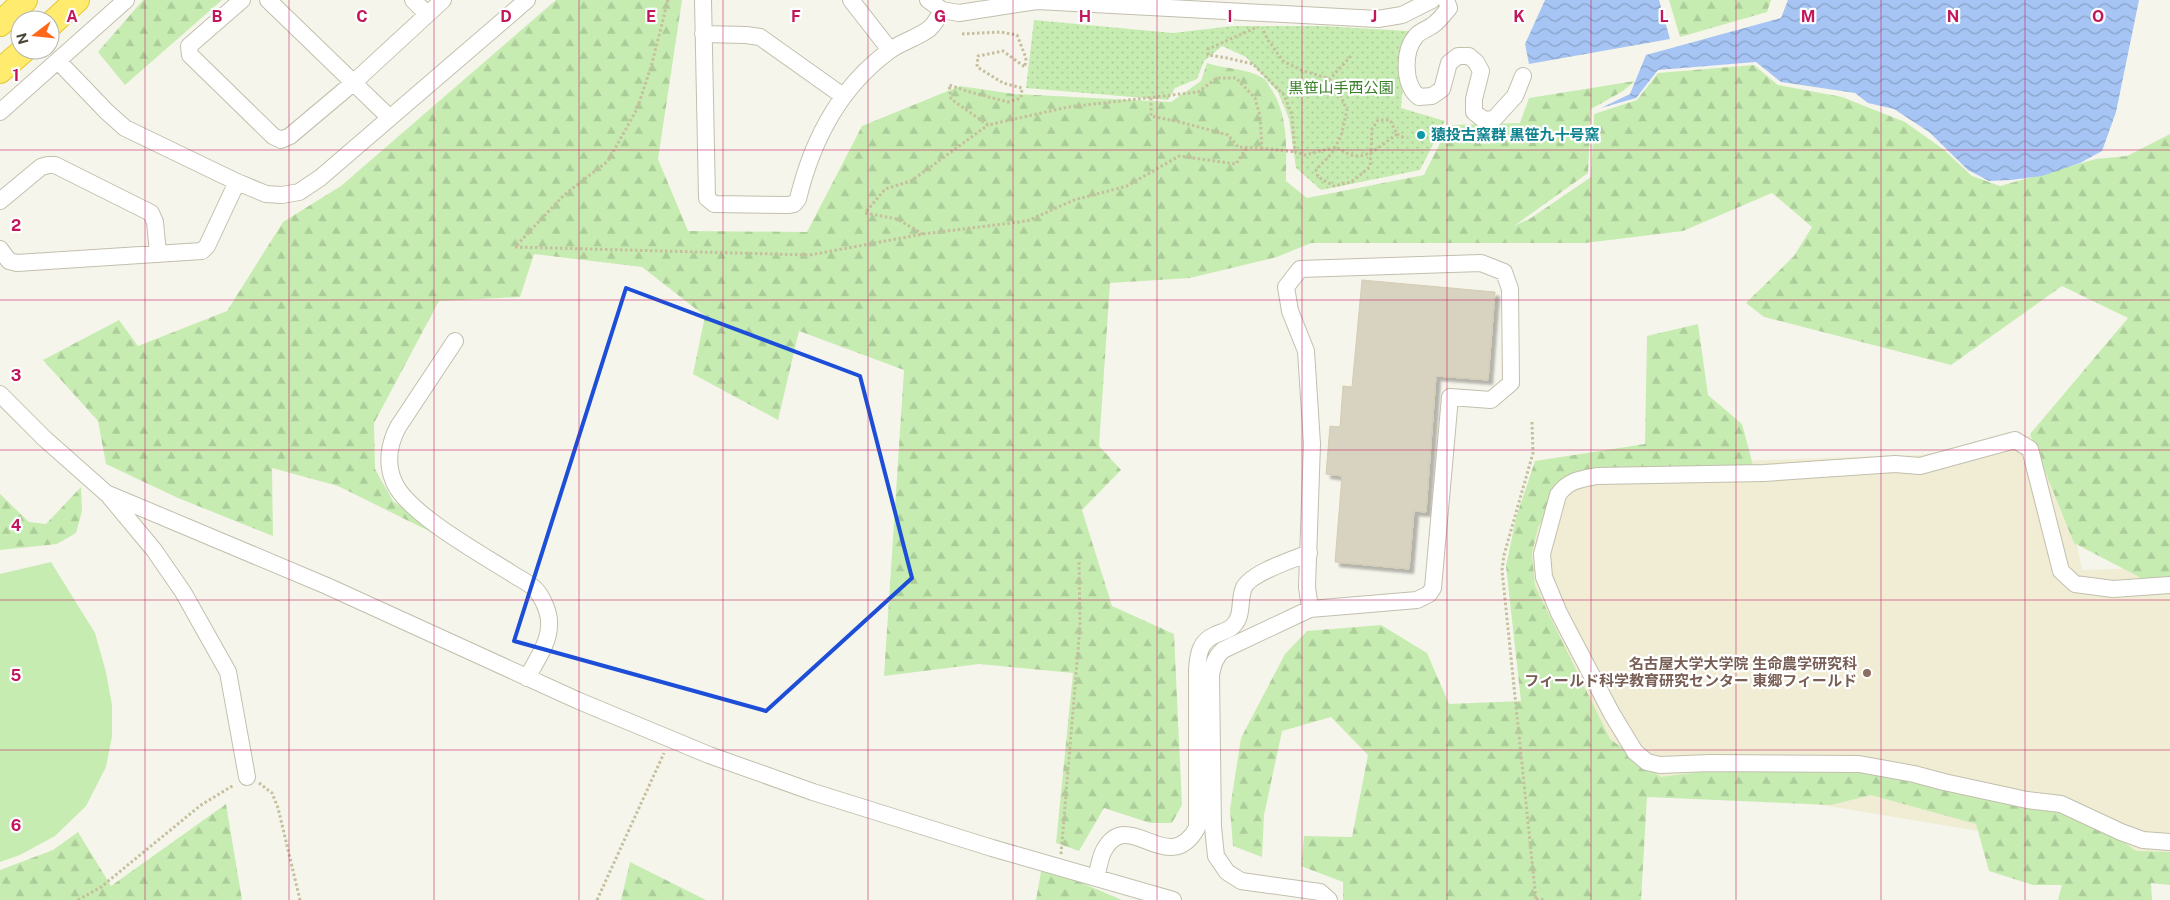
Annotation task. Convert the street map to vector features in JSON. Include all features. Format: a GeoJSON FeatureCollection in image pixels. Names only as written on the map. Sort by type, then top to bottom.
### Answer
{"type":"FeatureCollection","features":[{"type":"Feature","properties":{"kind":"highway"},"geometry":{"type":"LineString","coordinates":[[0,24],[25,0]]}},
{"type":"Feature","properties":{"kind":"highway"},"geometry":{"type":"LineString","coordinates":[[60,16],[77,0]]}},
{"type":"Feature","properties":{"kind":"highway"},"geometry":{"type":"LineString","coordinates":[[0,71],[13,60]]}},
{"type":"Feature","properties":{"kind":"street"},"geometry":{"type":"LineString","coordinates":[[0,112],[126,0]]}},
{"type":"Feature","properties":{"kind":"street"},"geometry":{"type":"LineString","coordinates":[[242,0],[189,46],[188,49],[190,55],[276,138],[281,140],[290,136],[353,82],[443,0]]}},
{"type":"Feature","properties":{"kind":"street"},"geometry":{"type":"LineString","coordinates":[[268,0],[390,118]]}},
{"type":"Feature","properties":{"kind":"street"},"geometry":{"type":"LineString","coordinates":[[413,0],[427,14]]}},
{"type":"Feature","properties":{"kind":"street"},"geometry":{"type":"LineString","coordinates":[[58,61],[125,128],[237,182],[274,195],[299,192],[320,178],[526,0]]}},
{"type":"Feature","properties":{"kind":"street"},"geometry":{"type":"LineString","coordinates":[[703,0],[707,198],[712,204],[788,205],[795,203],[798,199],[813,149],[843,96],[867,70],[890,50],[930,28],[942,10]]}},
{"type":"Feature","properties":{"kind":"street"},"geometry":{"type":"LineString","coordinates":[[851,0],[890,50]]}},
{"type":"Feature","properties":{"kind":"street"},"geometry":{"type":"LineString","coordinates":[[928,0],[942,10],[959,14],[1037,1],[1132,2],[1378,19],[1402,16],[1432,0]]}},
{"type":"Feature","properties":{"kind":"street"},"geometry":{"type":"LineString","coordinates":[[1446,0],[1449,8],[1434,25],[1416,36],[1408,51],[1408,80],[1413,93],[1418,98],[1432,96],[1442,89],[1449,62],[1458,56],[1469,56],[1476,62],[1481,72],[1474,99],[1474,112],[1484,120],[1494,119],[1515,96],[1523,76]]}},
{"type":"Feature","properties":{"kind":"street"},"geometry":{"type":"LineString","coordinates":[[703,34],[760,37],[843,96]]}},
{"type":"Feature","properties":{"kind":"street"},"geometry":{"type":"LineString","coordinates":[[0,201],[41,167],[55,166],[151,213],[156,222],[158,253]]}},
{"type":"Feature","properties":{"kind":"street"},"geometry":{"type":"LineString","coordinates":[[0,249],[10,261],[17,263],[199,251],[204,249],[237,182]]}},
{"type":"Feature","properties":{"kind":"street"},"geometry":{"type":"LineString","coordinates":[[1310,609],[1307,587],[1312,444],[1306,350],[1290,311],[1286,287],[1300,269],[1481,263],[1504,272],[1510,288],[1511,383],[1491,400],[1450,397],[1433,588],[1429,594],[1417,600],[1310,609],[1223,650],[1216,659],[1210,675],[1214,846],[1221,865],[1233,877],[1241,880],[1320,892],[1329,900]]}},
{"type":"Feature","properties":{"kind":"street"},"geometry":{"type":"LineString","coordinates":[[455,341],[392,439],[389,463],[394,482],[401,494],[424,515],[462,542],[536,589],[546,608],[549,625],[547,640],[527,678]]}},
{"type":"Feature","properties":{"kind":"street"},"geometry":{"type":"LineString","coordinates":[[0,394],[45,439],[106,493],[154,550],[173,578],[228,672],[246,777]]}},
{"type":"Feature","properties":{"kind":"street"},"geometry":{"type":"LineString","coordinates":[[2170,585],[2113,589],[2075,584],[2060,571],[2030,449],[2015,440],[1920,466],[1895,464],[1764,473],[1597,476],[1580,479],[1571,482],[1558,495],[1542,554],[1544,577],[1559,613],[1612,714],[1635,752],[1647,762],[1660,765],[1710,763],[1859,764],[1914,774],[2026,800],[2061,804],[2121,832],[2143,840],[2170,842]]}},
{"type":"Feature","properties":{"kind":"street"},"geometry":{"type":"LineString","coordinates":[[106,493],[328,586],[527,678],[670,739],[831,798],[992,848],[1173,900]]}},
{"type":"Feature","properties":{"kind":"street"},"geometry":{"type":"LineString","coordinates":[[1096,877],[1105,847],[1116,837],[1122,835],[1134,836],[1176,848],[1192,837],[1197,828],[1197,670],[1200,649],[1208,638],[1234,625],[1238,619],[1243,589],[1246,584],[1264,572],[1309,553]]}},
{"type":"Feature","properties":{"kind":"path"},"geometry":{"type":"LineString","coordinates":[[1295,152],[1292,115],[1284,95],[1253,64],[1208,56],[1208,49],[1261,26],[1268,40],[1283,61],[1329,80],[1337,88],[1347,110],[1341,136],[1336,147],[1316,170],[1318,177],[1334,186],[1351,182],[1370,167],[1372,129],[1378,120],[1390,120],[1396,134],[1406,139]]}},
{"type":"Feature","properties":{"kind":"path"},"geometry":{"type":"LineString","coordinates":[[962,34],[1000,32],[1017,35],[1026,58],[1025,67],[1003,51],[978,56],[977,67],[1003,83],[1022,88],[1021,98],[1008,102],[950,85],[951,99],[988,126]]}},
{"type":"Feature","properties":{"kind":"path"},"geometry":{"type":"LineString","coordinates":[[1329,80],[1351,56]]}},
{"type":"Feature","properties":{"kind":"path"},"geometry":{"type":"LineString","coordinates":[[923,234],[897,219],[865,213],[885,189],[911,181],[988,126],[1068,107],[1198,92],[1217,78],[1236,78],[1255,98],[1260,116],[1262,148]]}},
{"type":"Feature","properties":{"kind":"path"},"geometry":{"type":"LineString","coordinates":[[1151,98],[1151,116],[1228,135],[1238,147],[1262,148],[1304,155],[1336,147],[1350,155],[1360,156],[1396,134]]}},
{"type":"Feature","properties":{"kind":"path"},"geometry":{"type":"LineString","coordinates":[[1532,422],[1533,453],[1504,555],[1502,570],[1536,900],[1545,900]]}},
{"type":"Feature","properties":{"kind":"path"},"geometry":{"type":"LineString","coordinates":[[1060,866],[1080,627],[1079,560]]}},
{"type":"Feature","properties":{"kind":"path"},"geometry":{"type":"LineString","coordinates":[[597,900],[670,739]]}},
{"type":"Feature","properties":{"kind":"path"},"geometry":{"type":"LineString","coordinates":[[78,900],[101,887],[201,805],[246,777],[264,785],[272,793],[278,808],[300,900]]}},
{"type":"Feature","properties":{"kind":"highlighted area"},"geometry":{"type":"Polygon","coordinates":[[[626,288],[860,376],[912,578],[766,711],[514,641],[626,288]]]}},
{"type":"Feature","properties":{"kind":"shaded area","name":"名古屋大学大学院 生命農学研究科 フィールド科学教育研究センター 東郷フィールド"},"geometry":{"type":"Polygon","coordinates":[[[2055,432],[2082,570],[2170,567],[2170,863],[1606,769],[1522,577],[1531,521],[1576,466],[1921,455],[2055,432]]]}},
{"type":"Feature","properties":{"kind":"green space"},"geometry":{"type":"Polygon","coordinates":[[[143,0],[222,0],[125,85],[98,52],[143,0]]]}},
{"type":"Feature","properties":{"kind":"green space"},"geometry":{"type":"Polygon","coordinates":[[[556,0],[682,0],[658,159],[688,231],[807,232],[862,126],[960,86],[1014,94],[1171,102],[1201,81],[1207,63],[1250,72],[1266,80],[1277,101],[1284,123],[1286,181],[1307,198],[1424,175],[1449,125],[1520,123],[1529,98],[1635,81],[1623,91],[1591,109],[1588,173],[1514,226],[1531,218],[1591,177],[1594,114],[1637,100],[1658,73],[1754,65],[1778,85],[1842,97],[1905,122],[1943,149],[1972,176],[2000,186],[2096,159],[2127,156],[2170,134],[2170,591],[2168,592],[2074,543],[2030,434],[2128,318],[2062,286],[1951,365],[1764,317],[1746,303],[1794,256],[1812,227],[1772,193],[1683,231],[1585,243],[1311,243],[1277,257],[1190,278],[1110,283],[1099,446],[1121,470],[1082,510],[1112,606],[1174,634],[1182,805],[1172,823],[1150,823],[1104,808],[1079,851],[1056,843],[1073,673],[979,664],[884,676],[904,370],[799,331],[778,420],[693,374],[705,316],[642,267],[534,254],[520,297],[439,301],[374,423],[375,469],[393,501],[449,541],[338,486],[272,468],[273,536],[178,498],[106,464],[98,421],[43,360],[119,320],[138,346],[227,311],[283,222],[341,186],[556,0]]]}},
{"type":"Feature","properties":{"kind":"green space"},"geometry":{"type":"Polygon","coordinates":[[[1669,0],[1771,0],[1767,12],[1680,37],[1669,0]]]}},
{"type":"Feature","properties":{"kind":"green space","name":"黒笹山手西公園"},"geometry":{"type":"Polygon","coordinates":[[[1034,20],[1173,33],[1233,26],[1321,26],[1408,31],[1401,108],[1445,121],[1420,170],[1321,190],[1296,168],[1289,119],[1278,92],[1246,57],[1222,46],[1204,61],[1197,79],[1175,88],[1168,100],[1026,88],[1034,20]]]}},
{"type":"Feature","properties":{"kind":"green space"},"geometry":{"type":"Polygon","coordinates":[[[1698,324],[1708,395],[1742,424],[1754,469],[1643,467],[1573,477],[1538,527],[1532,553],[1535,586],[1610,739],[1661,777],[1730,768],[1868,763],[2081,810],[2136,851],[2170,852],[2170,885],[2151,883],[2152,900],[2058,900],[2062,885],[2033,885],[1989,871],[1976,824],[1871,795],[1831,805],[1647,797],[1641,900],[1343,900],[1343,882],[1301,866],[1304,836],[1352,837],[1368,755],[1331,717],[1282,731],[1264,815],[1262,857],[1233,846],[1230,809],[1241,738],[1285,654],[1307,631],[1381,625],[1427,653],[1449,704],[1521,701],[1506,566],[1516,518],[1535,461],[1645,444],[1647,336],[1698,324]]]}},
{"type":"Feature","properties":{"kind":"green space"},"geometry":{"type":"Polygon","coordinates":[[[81,487],[82,511],[76,533],[57,544],[0,550],[0,494],[29,522],[46,524],[81,487]]]}},
{"type":"Feature","properties":{"kind":"green space"},"geometry":{"type":"Polygon","coordinates":[[[51,562],[95,633],[106,672],[112,705],[112,736],[106,767],[86,806],[55,836],[20,855],[0,862],[0,574],[51,562]]]}},
{"type":"Feature","properties":{"kind":"green space"},"geometry":{"type":"Polygon","coordinates":[[[226,804],[242,900],[0,900],[0,870],[53,850],[78,832],[111,886],[226,804]]]}},
{"type":"Feature","properties":{"kind":"green space"},"geometry":{"type":"Polygon","coordinates":[[[630,862],[706,900],[621,900],[630,862]]]}},
{"type":"Feature","properties":{"kind":"green space"},"geometry":{"type":"Polygon","coordinates":[[[1042,866],[1122,900],[1036,900],[1042,866]]]}},
{"type":"Feature","properties":{"kind":"water"},"geometry":{"type":"Polygon","coordinates":[[[1545,0],[1659,0],[1670,39],[1529,64],[1525,44],[1545,0]]]}},
{"type":"Feature","properties":{"kind":"water"},"geometry":{"type":"Polygon","coordinates":[[[1788,0],[2139,0],[2116,112],[2102,151],[2080,163],[2042,176],[1989,181],[1968,170],[1929,132],[1894,109],[1868,103],[1855,93],[1781,82],[1756,62],[1658,70],[1636,98],[1601,108],[1630,94],[1646,55],[1781,18],[1788,0]]]}},
{"type":"Feature","properties":{"kind":"building"},"geometry":{"type":"Polygon","coordinates":[[[1362,280],[1495,292],[1488,380],[1436,376],[1426,512],[1414,511],[1409,569],[1335,562],[1342,476],[1326,474],[1330,426],[1340,427],[1343,386],[1352,387],[1362,280]]]}},
{"type":"Feature","properties":{"kind":"place","name":"猿投古窯群 黒笹九十号窯"},"geometry":{"type":"Point","coordinates":[1421,135]}},
{"type":"Feature","properties":{"kind":"place","name":"名古屋大学大学院 生命農学研究科 フィールド科学教育研究センター 東郷フィールド"},"geometry":{"type":"Point","coordinates":[1867,673]}}]}
